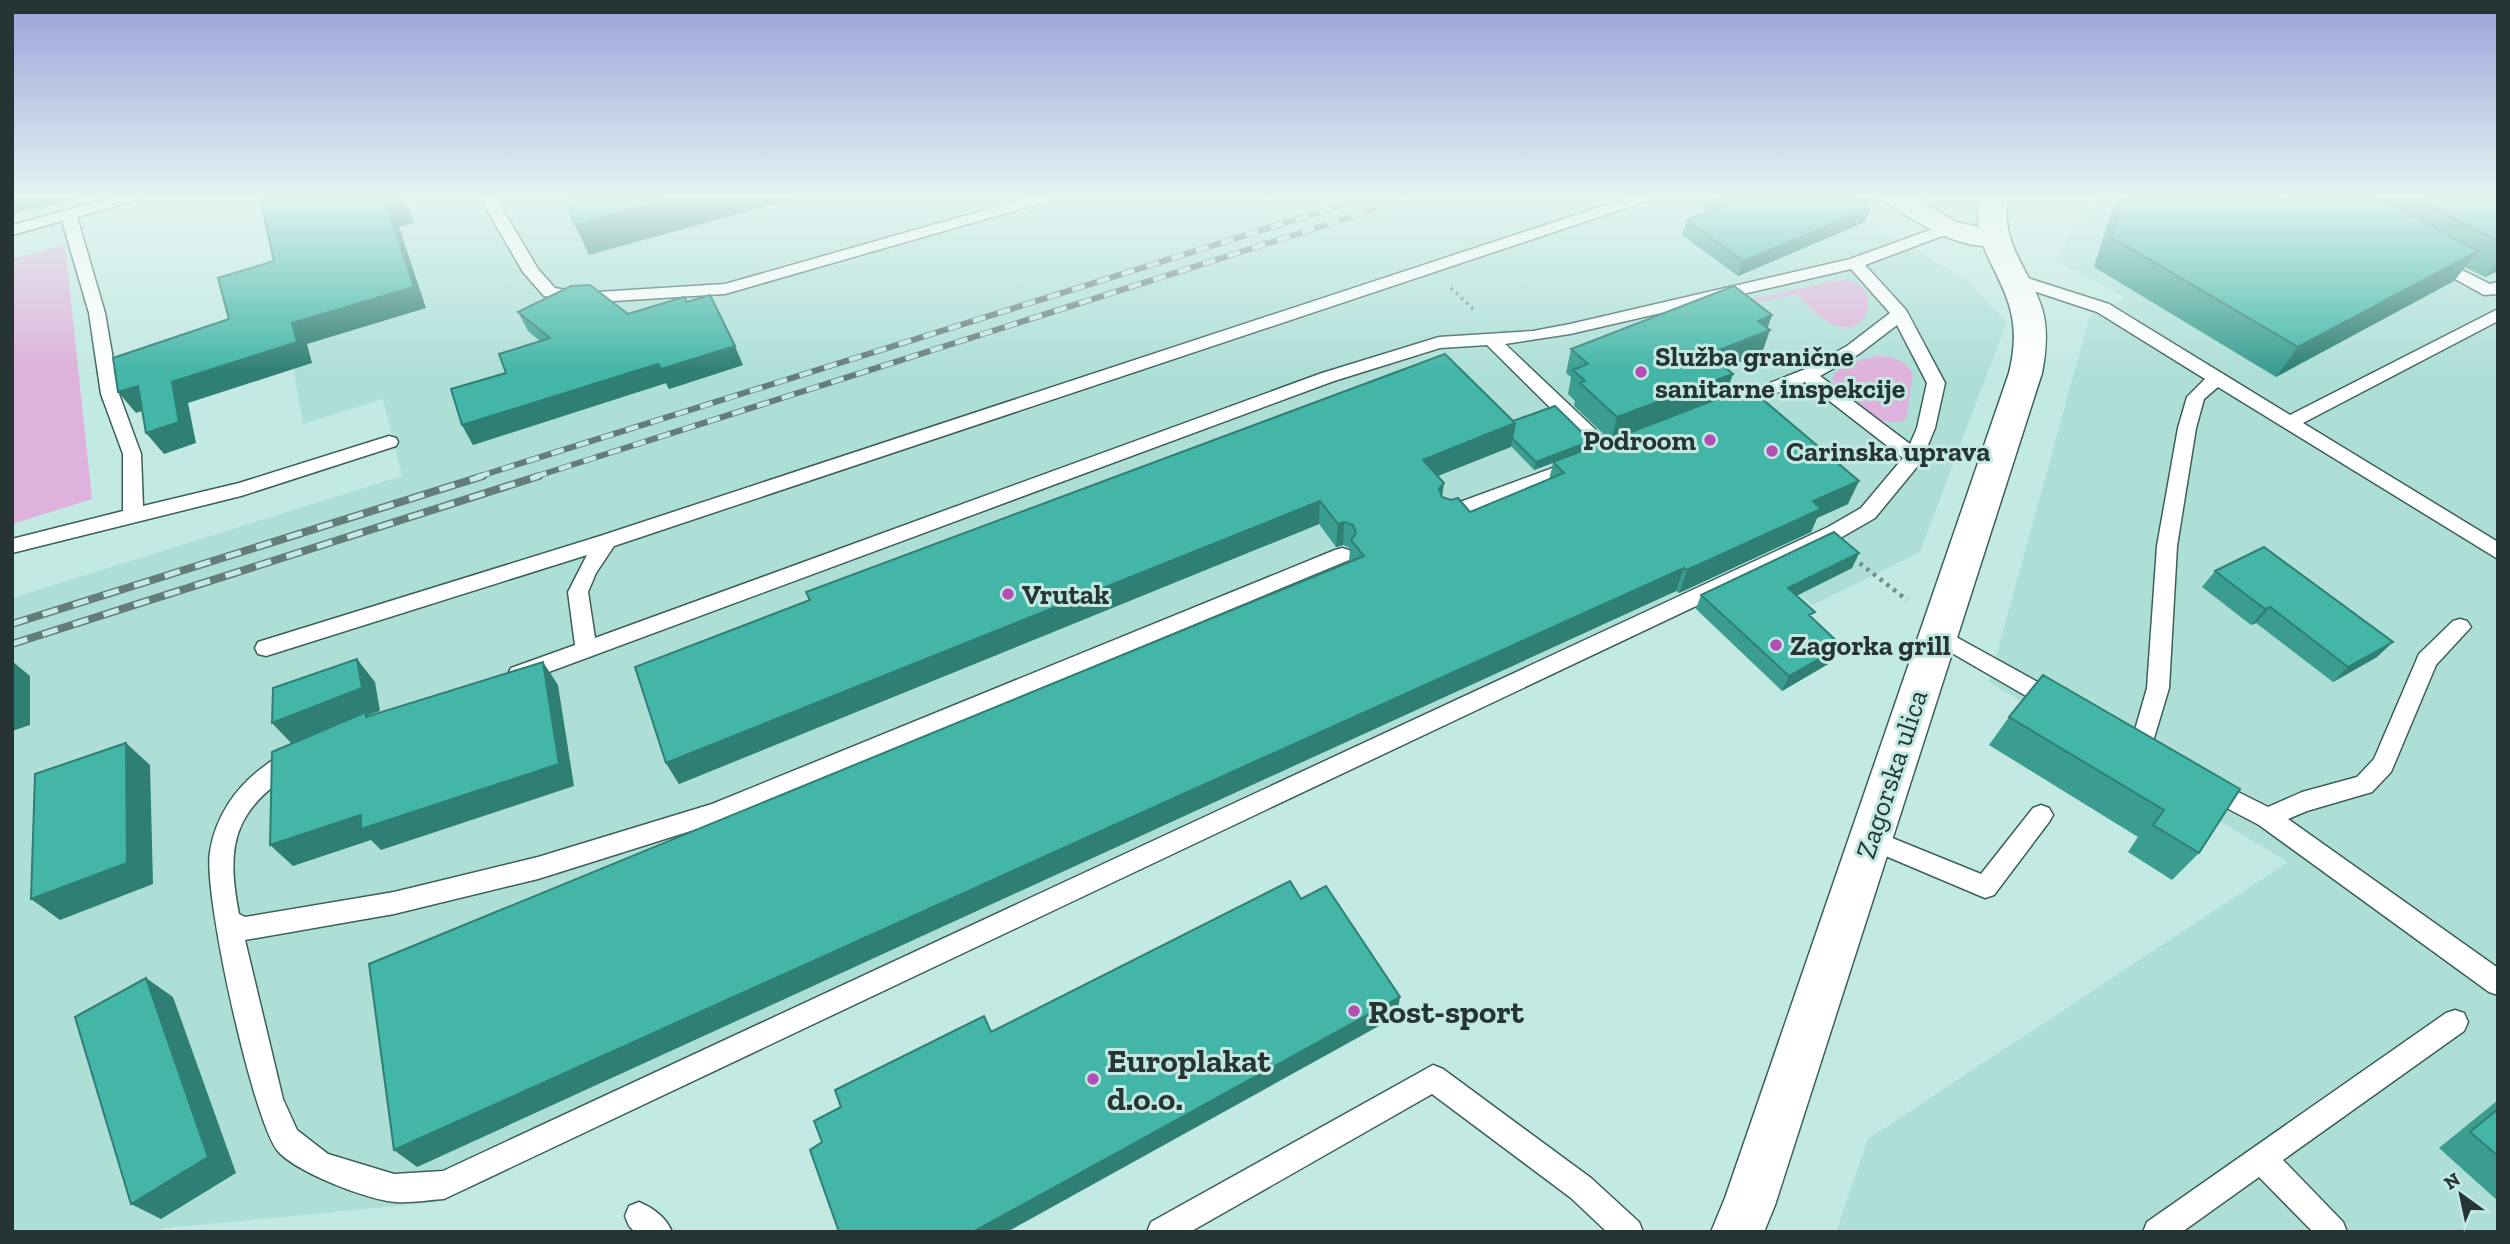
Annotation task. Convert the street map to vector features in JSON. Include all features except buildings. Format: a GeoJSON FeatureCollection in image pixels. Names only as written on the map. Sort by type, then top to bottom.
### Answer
{"type":"FeatureCollection","features":[{"type":"Feature","properties":{"kind":"street","name":"Zagorska ulica"},"geometry":{"type":"LineString","coordinates":[[1737,1232],[1749,1205],[2003,443],[2031,345],[2028,312],[2003,256]]}},
{"type":"Feature","properties":{"kind":"lane"},"geometry":{"type":"LineString","coordinates":[[80,256],[97,313],[110,394],[132,454],[133,515]]}},
{"type":"Feature","properties":{"kind":"lane"},"geometry":{"type":"LineString","coordinates":[[522,256],[531,272],[550,292],[582,298],[725,289],[845,256]]}},
{"type":"Feature","properties":{"kind":"lane"},"geometry":{"type":"LineString","coordinates":[[266,648],[607,541],[1468,256]]}},
{"type":"Feature","properties":{"kind":"lane"},"geometry":{"type":"LineString","coordinates":[[495,682],[586,651],[1328,377],[1439,342],[1533,336],[1593,326],[1855,263],[1874,256]]}},
{"type":"Feature","properties":{"kind":"lane"},"geometry":{"type":"LineString","coordinates":[[2427,256],[2490,290],[2498,286]]}},
{"type":"Feature","properties":{"kind":"lane"},"geometry":{"type":"LineString","coordinates":[[311,751],[271,772],[250,789],[234,814],[224,844],[220,872],[245,1003],[270,1101],[287,1140],[321,1166],[394,1188],[444,1185],[1825,536],[1868,513],[1914,457],[1926,428],[1936,383],[1900,314],[1855,263]]}},
{"type":"Feature","properties":{"kind":"lane"},"geometry":{"type":"LineString","coordinates":[[2015,279],[2104,308],[2498,552]]}},
{"type":"Feature","properties":{"kind":"lane"},"geometry":{"type":"LineString","coordinates":[[1708,414],[1807,374],[1853,350],[1900,314]]}},
{"type":"Feature","properties":{"kind":"lane"},"geometry":{"type":"LineString","coordinates":[[2291,422],[2498,314]]}},
{"type":"Feature","properties":{"kind":"lane"},"geometry":{"type":"LineString","coordinates":[[1448,514],[1616,451],[1506,356],[1491,338]]}},
{"type":"Feature","properties":{"kind":"lane"},"geometry":{"type":"LineString","coordinates":[[1807,374],[1914,457]]}},
{"type":"Feature","properties":{"kind":"lane"},"geometry":{"type":"LineString","coordinates":[[2140,751],[2158,688],[2167,546],[2187,428],[2196,397],[2218,377]]}},
{"type":"Feature","properties":{"kind":"lane"},"geometry":{"type":"LineString","coordinates":[[12,546],[241,489],[389,442]]}},
{"type":"Feature","properties":{"kind":"lane"},"geometry":{"type":"LineString","coordinates":[[586,651],[578,592],[587,571],[607,541]]}},
{"type":"Feature","properties":{"kind":"lane"},"geometry":{"type":"LineString","coordinates":[[228,921],[243,929],[258,929],[394,903],[538,868],[716,813],[1342,555]]}},
{"type":"Feature","properties":{"kind":"lane"},"geometry":{"type":"LineString","coordinates":[[2267,818],[2302,802],[2364,785],[2383,765],[2427,660],[2460,626]]}},
{"type":"Feature","properties":{"kind":"lane"},"geometry":{"type":"LineString","coordinates":[[1938,635],[2072,712]]}},
{"type":"Feature","properties":{"kind":"lane"},"geometry":{"type":"LineString","coordinates":[[2118,738],[2163,764]]}},
{"type":"Feature","properties":{"kind":"lane"},"geometry":{"type":"LineString","coordinates":[[2186,776],[2267,818],[2498,983]]}},
{"type":"Feature","properties":{"kind":"lane"},"geometry":{"type":"LineString","coordinates":[[1870,839],[1985,887],[2041,815]]}},
{"type":"Feature","properties":{"kind":"lane"},"geometry":{"type":"LineString","coordinates":[[2157,1232],[2455,1022]]}},
{"type":"Feature","properties":{"kind":"lane"},"geometry":{"type":"LineString","coordinates":[[1161,1232],[1433,1078],[1581,1188],[1629,1232]]}},
{"type":"Feature","properties":{"kind":"lane"},"geometry":{"type":"LineString","coordinates":[[2260,1158],[2333,1232]]}},
{"type":"Feature","properties":{"kind":"path"},"geometry":{"type":"LineString","coordinates":[[1825,536],[1910,603]]}},
{"type":"Feature","properties":{"kind":"shaded area"},"geometry":{"type":"Polygon","coordinates":[[[23,256],[66,256],[92,499],[12,524],[12,259],[23,256]]]}},
{"type":"Feature","properties":{"kind":"shaded area"},"geometry":{"type":"Polygon","coordinates":[[[273,256],[1927,256],[1964,279],[2007,321],[1920,552],[1813,605],[1766,572],[438,1202],[148,1230],[154,1232],[12,1232],[12,598],[402,476],[383,399],[303,424],[273,256]]]}},
{"type":"Feature","properties":{"kind":"shaded area"},"geometry":{"type":"Polygon","coordinates":[[[2058,256],[2498,256],[2498,1232],[1836,1232],[1868,1139],[2288,862],[1989,682],[2090,315],[2125,298],[2055,260],[2058,256]]]}},
{"type":"Feature","properties":{"kind":"shaded area"},"geometry":{"type":"Polygon","coordinates":[[[1847,280],[1861,286],[1868,300],[1866,314],[1862,320],[1849,327],[1828,322],[1796,294],[1732,308],[1732,304],[1847,280]]]}},
{"type":"Feature","properties":{"kind":"shaded area"},"geometry":{"type":"Polygon","coordinates":[[[1877,356],[1898,360],[1907,366],[1913,375],[1906,419],[1896,422],[1874,418],[1845,397],[1832,379],[1839,369],[1877,356]]]}},
{"type":"Feature","properties":{"kind":"railway"},"geometry":{"type":"LineString","coordinates":[[477,477],[1179,256]]}},
{"type":"Feature","properties":{"kind":"railway"},"geometry":{"type":"LineString","coordinates":[[534,477],[1228,256]]}},
{"type":"Feature","properties":{"kind":"railway"},"geometry":{"type":"LineString","coordinates":[[12,624],[483,476]]}},
{"type":"Feature","properties":{"kind":"railway"},"geometry":{"type":"LineString","coordinates":[[12,644],[539,476]]}},
{"type":"Feature","properties":{"kind":"place","name":"Služba granične sanitarne inspekcije"},"geometry":{"type":"Point","coordinates":[1641,372]}},
{"type":"Feature","properties":{"kind":"place","name":"Podroom"},"geometry":{"type":"Point","coordinates":[1710,440]}},
{"type":"Feature","properties":{"kind":"place","name":"Carinska uprava"},"geometry":{"type":"Point","coordinates":[1772,451]}},
{"type":"Feature","properties":{"kind":"place","name":"Vrutak"},"geometry":{"type":"Point","coordinates":[1008,594]}},
{"type":"Feature","properties":{"kind":"place","name":"Zagorka grill"},"geometry":{"type":"Point","coordinates":[1776,645]}},
{"type":"Feature","properties":{"kind":"place","name":"Rost-sport"},"geometry":{"type":"Point","coordinates":[1354,1011]}},
{"type":"Feature","properties":{"kind":"place","name":"Europlakat d.o.o."},"geometry":{"type":"Point","coordinates":[1093,1079]}}]}
